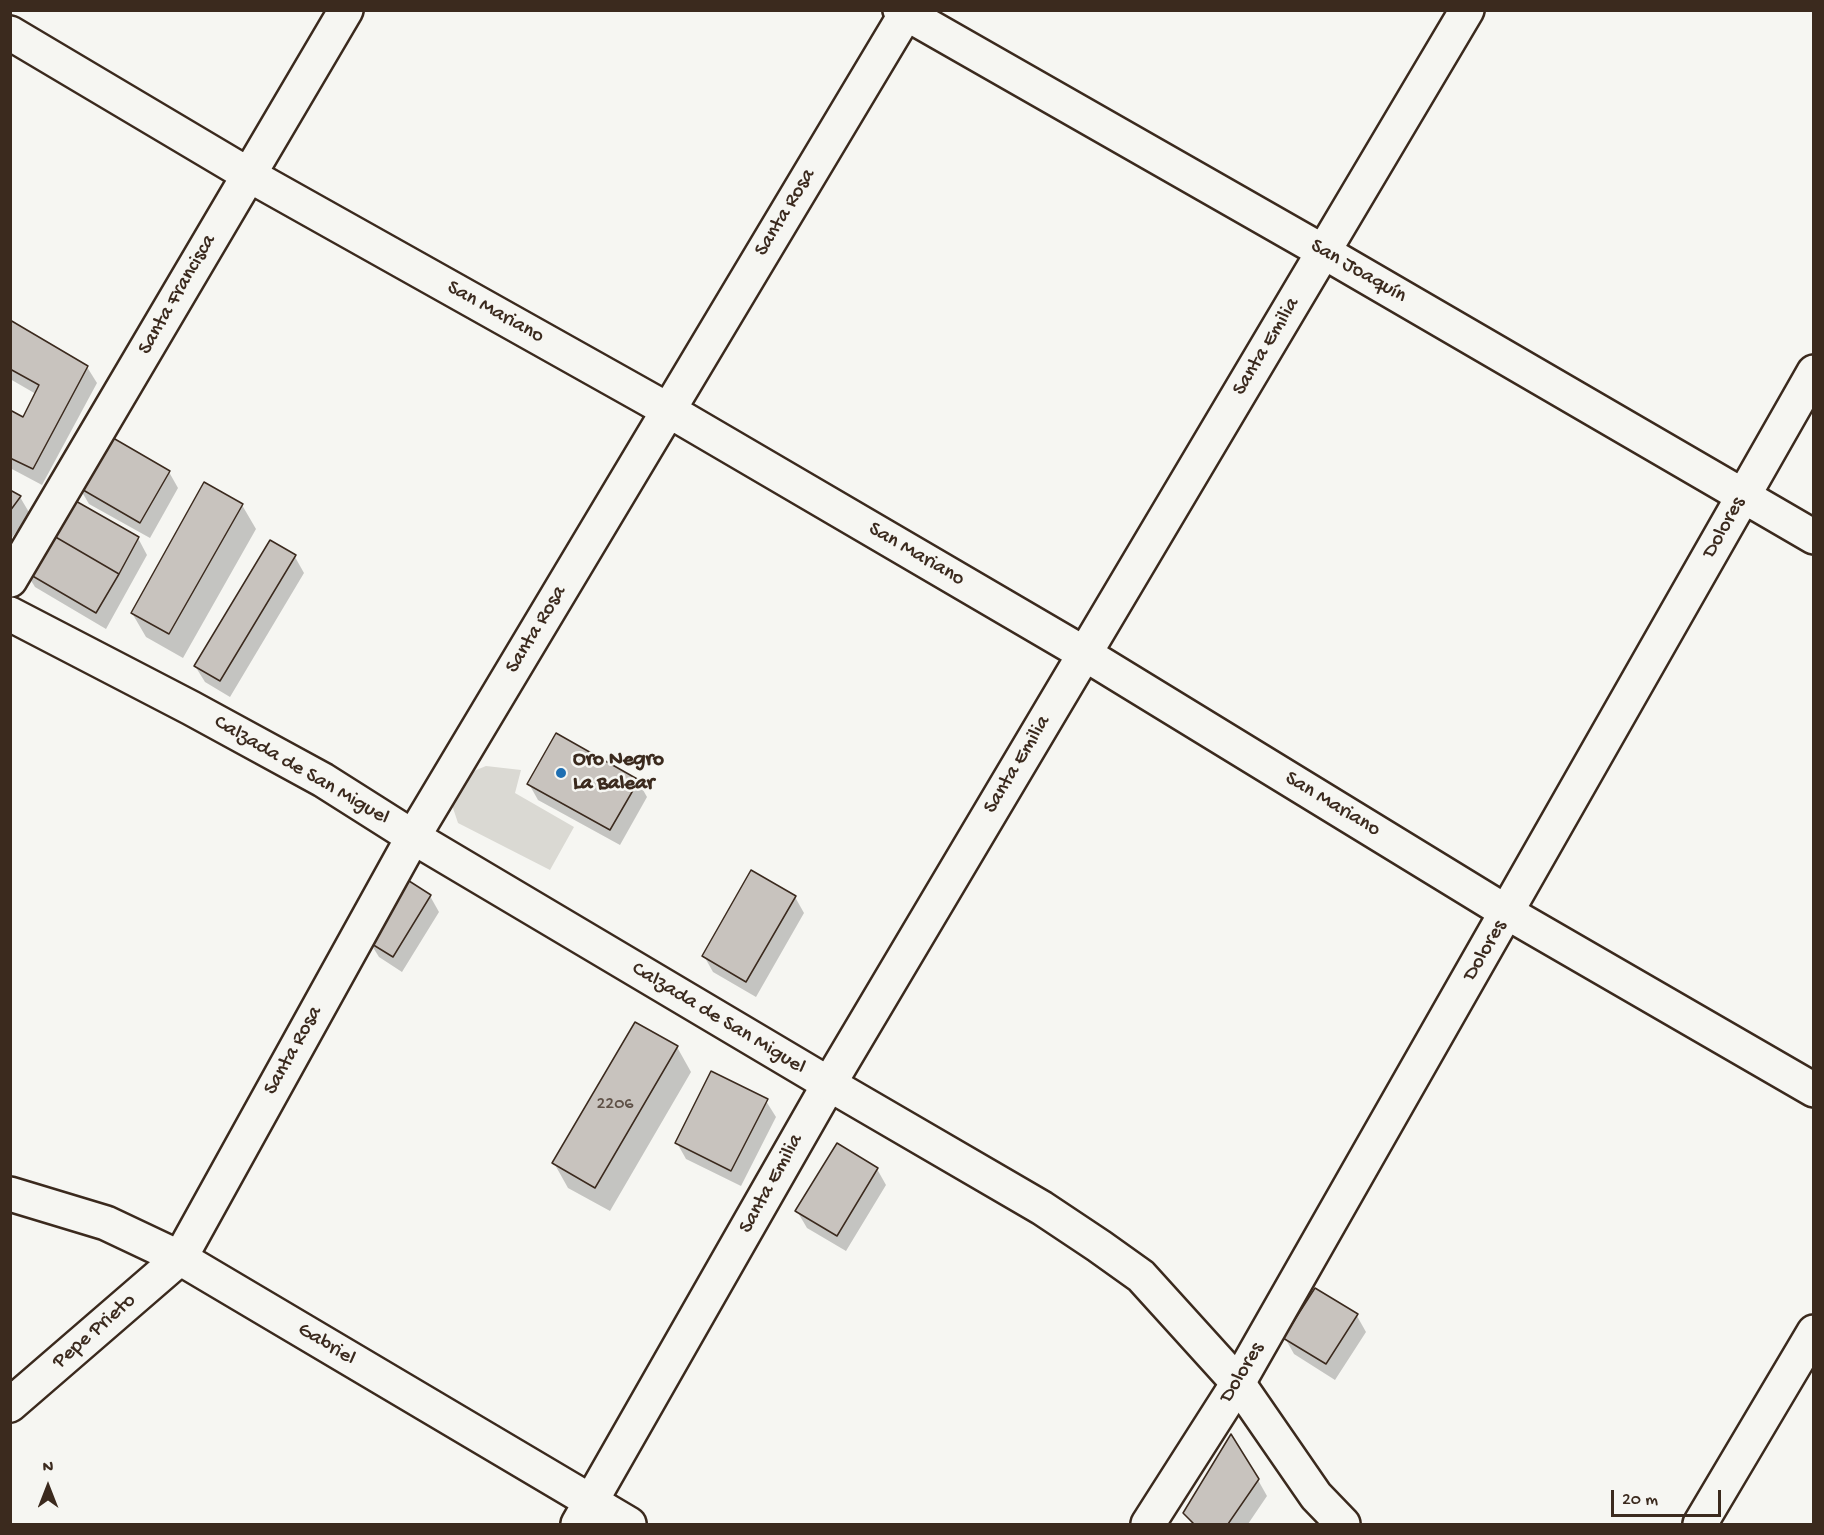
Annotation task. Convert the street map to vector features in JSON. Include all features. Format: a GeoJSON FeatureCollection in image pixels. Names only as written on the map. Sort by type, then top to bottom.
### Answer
{"type":"FeatureCollection","features":[{"type":"Feature","properties":{"kind":"street","name":"Santa Francisca"},"geometry":{"type":"LineString","coordinates":[[10,580],[346,10]]}},
{"type":"Feature","properties":{"kind":"street","name":"Santa Emilia"},"geometry":{"type":"LineString","coordinates":[[585,1514],[829,1084],[1467,10]]}},
{"type":"Feature","properties":{"kind":"street","name":"San Joaquín"},"geometry":{"type":"LineString","coordinates":[[905,12],[1814,537]]}},
{"type":"Feature","properties":{"kind":"street","name":"Santa Rosa"},"geometry":{"type":"LineString","coordinates":[[180,1258],[413,837],[905,12]]}},
{"type":"Feature","properties":{"kind":"street","name":"San Mariano"},"geometry":{"type":"LineString","coordinates":[[10,33],[249,175],[668,410],[1085,654],[1508,913],[1814,1090]]}},
{"type":"Feature","properties":{"kind":"street","name":"Dolores"},"geometry":{"type":"LineString","coordinates":[[1148,1524],[1238,1383],[1508,913],[1814,372]]}},
{"type":"Feature","properties":{"kind":"street","name":"Calzada de San Miguel"},"geometry":{"type":"LineString","coordinates":[[10,614],[323,780],[413,837],[1042,1208],[1142,1276],[1238,1383],[1316,1496],[1342,1524]]}},
{"type":"Feature","properties":{"kind":"street","name":"Gabriel"},"geometry":{"type":"LineString","coordinates":[[10,1194],[106,1223],[180,1258],[585,1514],[629,1524]]}},
{"type":"Feature","properties":{"kind":"street","name":"Pepe Prieto"},"geometry":{"type":"LineString","coordinates":[[10,1405],[180,1258]]}},
{"type":"Feature","properties":{"kind":"street"},"geometry":{"type":"LineString","coordinates":[[1700,1524],[1814,1332]]}},
{"type":"Feature","properties":{"kind":"shaded area"},"geometry":{"type":"Polygon","coordinates":[[[486,766],[521,770],[515,793],[574,827],[550,870],[458,823],[452,805],[455,786],[464,775],[486,766]]]}},
{"type":"Feature","properties":{"kind":"building"},"geometry":{"type":"Polygon","coordinates":[[[10,320],[88,366],[33,469],[10,458],[10,410],[23,417],[39,385],[10,369],[10,320]]]}},
{"type":"Feature","properties":{"kind":"building"},"geometry":{"type":"Polygon","coordinates":[[[108,435],[170,471],[140,523],[78,487],[108,435]]]}},
{"type":"Feature","properties":{"kind":"building"},"geometry":{"type":"Polygon","coordinates":[[[204,482],[243,504],[169,634],[131,613],[204,482]]]}},
{"type":"Feature","properties":{"kind":"building"},"geometry":{"type":"Polygon","coordinates":[[[10,490],[21,496],[10,511],[10,490]]]}},
{"type":"Feature","properties":{"kind":"building"},"geometry":{"type":"Polygon","coordinates":[[[67,496],[139,537],[119,574],[47,532],[67,496]]]}},
{"type":"Feature","properties":{"kind":"building"},"geometry":{"type":"Polygon","coordinates":[[[47,532],[119,574],[96,613],[24,571],[47,532]]]}},
{"type":"Feature","properties":{"kind":"building"},"geometry":{"type":"Polygon","coordinates":[[[270,540],[296,555],[220,681],[194,666],[270,540]]]}},
{"type":"Feature","properties":{"kind":"building"},"geometry":{"type":"Polygon","coordinates":[[[556,733],[639,780],[610,830],[527,784],[556,733]]]}},
{"type":"Feature","properties":{"kind":"building"},"geometry":{"type":"Polygon","coordinates":[[[751,870],[796,896],[746,982],[702,956],[751,870]]]}},
{"type":"Feature","properties":{"kind":"building"},"geometry":{"type":"Polygon","coordinates":[[[406,879],[431,895],[393,957],[367,941],[406,879]]]}},
{"type":"Feature","properties":{"kind":"building"},"geometry":{"type":"Polygon","coordinates":[[[635,1022],[678,1046],[595,1188],[552,1163],[635,1022]]]}},
{"type":"Feature","properties":{"kind":"building"},"geometry":{"type":"Polygon","coordinates":[[[711,1071],[768,1099],[731,1171],[675,1143],[711,1071]]]}},
{"type":"Feature","properties":{"kind":"building"},"geometry":{"type":"Polygon","coordinates":[[[837,1143],[878,1168],[837,1236],[795,1211],[837,1143]]]}},
{"type":"Feature","properties":{"kind":"building"},"geometry":{"type":"Polygon","coordinates":[[[1315,1288],[1358,1314],[1326,1364],[1283,1338],[1315,1288]]]}},
{"type":"Feature","properties":{"kind":"building"},"geometry":{"type":"Polygon","coordinates":[[[1231,1434],[1259,1479],[1228,1524],[1194,1524],[1183,1513],[1231,1434]]]}},
{"type":"Feature","properties":{"kind":"place","name":"Oro Negro La Balear"},"geometry":{"type":"Point","coordinates":[561,773]}}]}
